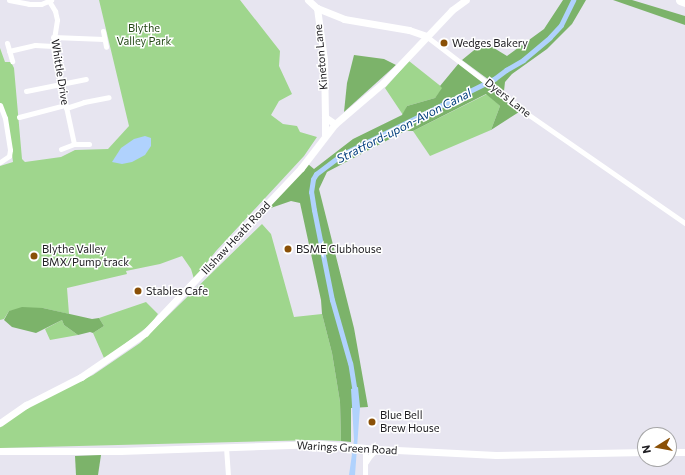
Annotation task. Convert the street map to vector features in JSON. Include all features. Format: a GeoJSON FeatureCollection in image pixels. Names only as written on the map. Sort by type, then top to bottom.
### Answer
{"type":"FeatureCollection","features":[{"type":"Feature","properties":{"kind":"highway"},"geometry":{"type":"LineString","coordinates":[[680,0],[685,2]]}},
{"type":"Feature","properties":{"kind":"street"},"geometry":{"type":"LineString","coordinates":[[9,0],[29,4],[41,4],[50,1]]}},
{"type":"Feature","properties":{"kind":"street","name":"Kineton Lane"},"geometry":{"type":"LineString","coordinates":[[308,0],[317,8],[324,60],[325,135]]}},
{"type":"Feature","properties":{"kind":"street","name":"Illshaw Heath Road"},"geometry":{"type":"LineString","coordinates":[[0,423],[26,404],[81,377],[145,333],[291,179],[335,124],[383,83],[452,10],[466,0]]}},
{"type":"Feature","properties":{"kind":"street","name":"Whittle Drive"},"geometry":{"type":"LineString","coordinates":[[50,1],[55,11],[57,20],[53,37],[53,46],[74,144]]}},
{"type":"Feature","properties":{"kind":"street","name":"Dyers Lane"},"geometry":{"type":"LineString","coordinates":[[317,8],[344,19],[409,30],[426,36],[529,115],[685,223]]}},
{"type":"Feature","properties":{"kind":"street"},"geometry":{"type":"LineString","coordinates":[[103,31],[106,47]]}},
{"type":"Feature","properties":{"kind":"street"},"geometry":{"type":"LineString","coordinates":[[53,37],[104,39]]}},
{"type":"Feature","properties":{"kind":"street"},"geometry":{"type":"LineString","coordinates":[[7,43],[12,61]]}},
{"type":"Feature","properties":{"kind":"street"},"geometry":{"type":"LineString","coordinates":[[9,51],[34,45],[53,46]]}},
{"type":"Feature","properties":{"kind":"street"},"geometry":{"type":"LineString","coordinates":[[26,91],[86,79]]}},
{"type":"Feature","properties":{"kind":"street"},"geometry":{"type":"LineString","coordinates":[[19,117],[109,97]]}},
{"type":"Feature","properties":{"kind":"street"},"geometry":{"type":"LineString","coordinates":[[0,105],[5,118],[10,150],[9,156],[0,162]]}},
{"type":"Feature","properties":{"kind":"street"},"geometry":{"type":"LineString","coordinates":[[325,117],[335,124]]}},
{"type":"Feature","properties":{"kind":"street"},"geometry":{"type":"LineString","coordinates":[[61,149],[74,144],[89,144]]}},
{"type":"Feature","properties":{"kind":"street","name":"Warings Green Road"},"geometry":{"type":"LineString","coordinates":[[0,451],[120,451],[321,444],[377,449],[496,455],[637,452]]}},
{"type":"Feature","properties":{"kind":"street"},"geometry":{"type":"LineString","coordinates":[[226,447],[228,475]]}},
{"type":"Feature","properties":{"kind":"street"},"geometry":{"type":"LineString","coordinates":[[363,448],[365,475]]}},
{"type":"Feature","properties":{"kind":"street"},"geometry":{"type":"LineString","coordinates":[[365,464],[377,449]]}},
{"type":"Feature","properties":{"kind":"green space","name":"Blythe Valley Park"},"geometry":{"type":"Polygon","coordinates":[[[99,0],[240,0],[280,51],[279,66],[292,94],[279,101],[271,115],[283,124],[297,126],[300,132],[317,137],[304,156],[216,251],[194,279],[191,269],[182,256],[160,264],[126,271],[127,274],[67,288],[69,314],[43,308],[9,311],[4,319],[0,320],[0,166],[13,162],[11,147],[0,104],[0,48],[5,62],[11,62],[14,68],[22,159],[25,162],[61,157],[75,150],[108,149],[129,126],[99,0]]]}},
{"type":"Feature","properties":{"kind":"green space"},"geometry":{"type":"Polygon","coordinates":[[[563,0],[586,0],[572,24],[547,49],[512,74],[505,82],[504,91],[462,60],[484,42],[507,56],[544,29],[563,0]]]}},
{"type":"Feature","properties":{"kind":"green space"},"geometry":{"type":"Polygon","coordinates":[[[613,0],[632,0],[685,16],[685,25],[613,0]]]}},
{"type":"Feature","properties":{"kind":"green space"},"geometry":{"type":"Polygon","coordinates":[[[354,55],[384,59],[396,65],[344,112],[347,83],[354,55]]]}},
{"type":"Feature","properties":{"kind":"green space"},"geometry":{"type":"Polygon","coordinates":[[[409,61],[443,88],[435,98],[407,106],[403,115],[385,88],[409,61]]]}},
{"type":"Feature","properties":{"kind":"green space"},"geometry":{"type":"Polygon","coordinates":[[[459,63],[519,112],[491,130],[500,106],[486,94],[413,131],[405,131],[327,172],[319,189],[354,328],[368,407],[351,408],[351,442],[341,441],[340,402],[332,353],[322,314],[321,300],[300,203],[291,201],[265,210],[308,164],[314,169],[353,139],[402,115],[407,106],[435,98],[442,88],[440,86],[459,63]]]}},
{"type":"Feature","properties":{"kind":"green space"},"geometry":{"type":"Polygon","coordinates":[[[487,94],[500,106],[491,130],[430,156],[413,131],[487,94]]]}},
{"type":"Feature","properties":{"kind":"green space"},"geometry":{"type":"Polygon","coordinates":[[[262,224],[271,234],[294,317],[322,314],[332,353],[340,402],[341,441],[318,440],[0,448],[0,425],[37,402],[93,375],[140,343],[262,224]]]}},
{"type":"Feature","properties":{"kind":"green space"},"geometry":{"type":"Polygon","coordinates":[[[146,302],[158,314],[151,324],[109,356],[104,358],[93,333],[104,326],[99,318],[146,302]]]}},
{"type":"Feature","properties":{"kind":"green space"},"geometry":{"type":"Polygon","coordinates":[[[22,307],[43,308],[92,319],[99,318],[104,326],[93,333],[90,332],[78,335],[64,325],[62,320],[36,333],[12,327],[4,320],[9,311],[22,307]]]}},
{"type":"Feature","properties":{"kind":"green space"},"geometry":{"type":"Polygon","coordinates":[[[62,320],[64,325],[78,335],[50,340],[45,329],[62,320]]]}},
{"type":"Feature","properties":{"kind":"green space"},"geometry":{"type":"Polygon","coordinates":[[[101,455],[98,475],[76,475],[75,456],[101,455]]]}},
{"type":"Feature","properties":{"kind":"water"},"geometry":{"type":"Polygon","coordinates":[[[145,136],[151,138],[151,146],[145,155],[132,162],[122,164],[112,162],[121,148],[134,139],[145,136]]]}},
{"type":"Feature","properties":{"kind":"water"},"geometry":{"type":"Polygon","coordinates":[[[358,387],[360,407],[355,475],[349,475],[354,440],[351,389],[358,387]]]}},
{"type":"Feature","properties":{"kind":"waterway","name":"Stratford-upon-Avon Canal"},"geometry":{"type":"LineString","coordinates":[[355,393],[350,363],[332,300],[314,210],[311,192],[313,179],[316,174],[343,154],[494,79],[523,60],[550,37],[561,25],[573,0]]}},
{"type":"Feature","properties":{"kind":"place","name":"Wedges Bakery"},"geometry":{"type":"Point","coordinates":[444,43]}},
{"type":"Feature","properties":{"kind":"place","name":"BSME Clubhouse"},"geometry":{"type":"Point","coordinates":[288,249]}},
{"type":"Feature","properties":{"kind":"place","name":"Blythe Valley BMX/Pump track"},"geometry":{"type":"Point","coordinates":[34,256]}},
{"type":"Feature","properties":{"kind":"place","name":"Stables Cafe"},"geometry":{"type":"Point","coordinates":[138,291]}},
{"type":"Feature","properties":{"kind":"place","name":"Blue Bell Brew House"},"geometry":{"type":"Point","coordinates":[372,422]}}]}
